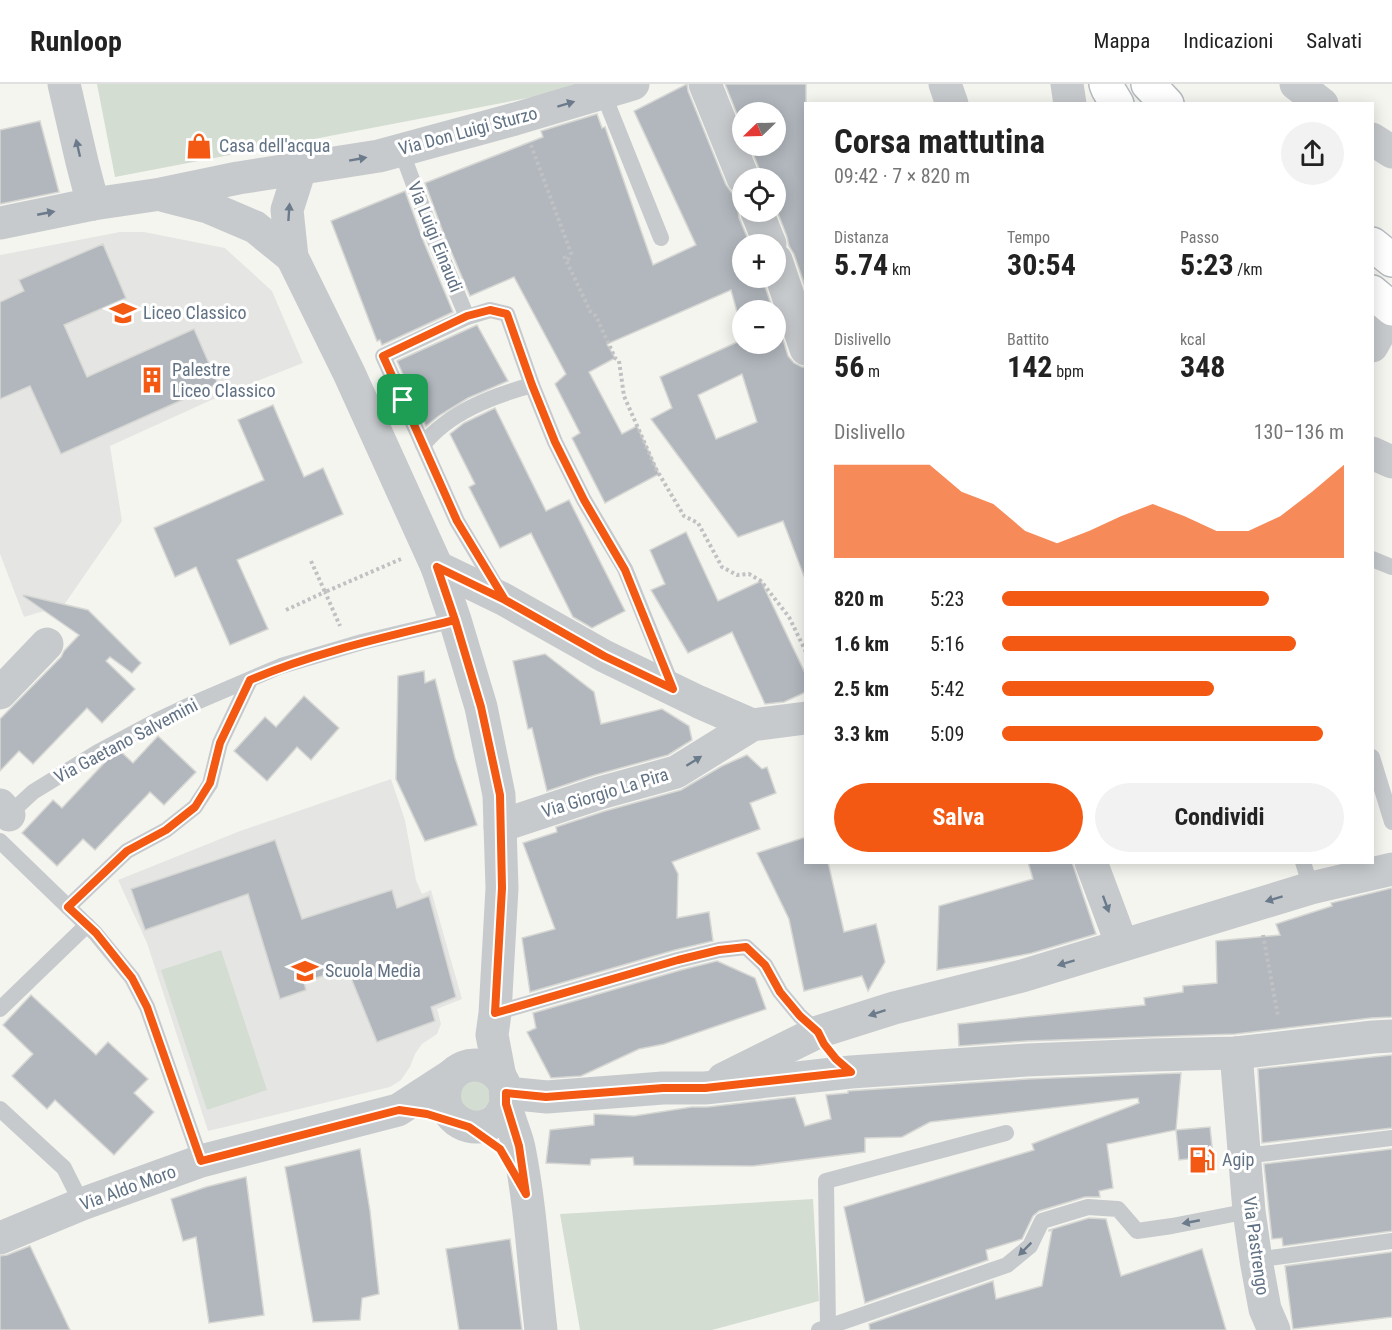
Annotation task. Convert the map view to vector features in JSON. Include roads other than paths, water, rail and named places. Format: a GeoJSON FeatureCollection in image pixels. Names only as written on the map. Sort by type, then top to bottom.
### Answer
{"type":"FeatureCollection","features":[{"type":"Feature","properties":{"kind":"main road"},"geometry":{"type":"LineString","coordinates":[[1106,84],[1116,102]]}},
{"type":"Feature","properties":{"kind":"main road"},"geometry":{"type":"LineString","coordinates":[[1148,84],[1165,102]]}},
{"type":"Feature","properties":{"kind":"main road"},"geometry":{"type":"LineString","coordinates":[[1374,246],[1392,260]]}},
{"type":"Feature","properties":{"kind":"main road"},"geometry":{"type":"LineString","coordinates":[[1374,294],[1392,309]]}},
{"type":"Feature","properties":{"kind":"street"},"geometry":{"type":"LineString","coordinates":[[0,223],[93,204],[64,84]]}},
{"type":"Feature","properties":{"kind":"street"},"geometry":{"type":"LineString","coordinates":[[705,84],[739,168]]}},
{"type":"Feature","properties":{"kind":"street"},"geometry":{"type":"LineString","coordinates":[[945,84],[951,102]]}},
{"type":"Feature","properties":{"kind":"street"},"geometry":{"type":"LineString","coordinates":[[1067,84],[1070,102]]}},
{"type":"Feature","properties":{"kind":"street"},"geometry":{"type":"LineString","coordinates":[[1296,84],[1319,102]]}},
{"type":"Feature","properties":{"kind":"street","name":"Via Don Luigi Sturzo"},"geometry":{"type":"LineString","coordinates":[[93,204],[379,156],[618,88]]}},
{"type":"Feature","properties":{"kind":"street"},"geometry":{"type":"LineString","coordinates":[[1374,140],[1392,152]]}},
{"type":"Feature","properties":{"kind":"street"},"geometry":{"type":"LineString","coordinates":[[300,169],[287,210],[292,256],[349,373],[422,562],[455,620],[481,707],[500,795],[502,888],[488,1083],[502,1113],[488,1125],[465,1126]]}},
{"type":"Feature","properties":{"kind":"street"},"geometry":{"type":"LineString","coordinates":[[161,194],[208,207],[255,227],[292,256]]}},
{"type":"Feature","properties":{"kind":"street"},"geometry":{"type":"LineString","coordinates":[[785,288],[804,343]]}},
{"type":"Feature","properties":{"kind":"street"},"geometry":{"type":"LineString","coordinates":[[1374,342],[1392,309]]}},
{"type":"Feature","properties":{"kind":"street"},"geometry":{"type":"LineString","coordinates":[[1374,454],[1392,462]]}},
{"type":"Feature","properties":{"kind":"street"},"geometry":{"type":"LineString","coordinates":[[422,562],[505,600],[604,656],[752,725]]}},
{"type":"Feature","properties":{"kind":"street"},"geometry":{"type":"LineString","coordinates":[[0,693],[47,644]]}},
{"type":"Feature","properties":{"kind":"street","name":"Via Giorgio La Pira"},"geometry":{"type":"LineString","coordinates":[[500,826],[600,793],[676,772],[752,725],[804,718]]}},
{"type":"Feature","properties":{"kind":"street"},"geometry":{"type":"LineString","coordinates":[[1092,864],[1122,945]]}},
{"type":"Feature","properties":{"kind":"street"},"geometry":{"type":"LineString","coordinates":[[705,1088],[818,1032],[894,1008],[1022,976],[1256,904],[1307,875],[1392,869]]}},
{"type":"Feature","properties":{"kind":"street"},"geometry":{"type":"LineString","coordinates":[[818,1032],[836,1059],[851,1072]]}},
{"type":"Feature","properties":{"kind":"street"},"geometry":{"type":"LineString","coordinates":[[526,1194],[500,1149],[453,1118],[447,1110],[444,1101],[447,1083],[488,1083],[546,1097],[663,1088],[705,1088],[851,1072],[1038,1060],[1236,1053],[1392,1036]]}},
{"type":"Feature","properties":{"kind":"street","name":"Via Pastrengo"},"geometry":{"type":"LineString","coordinates":[[1236,1053],[1249,1211],[1265,1309],[1274,1330]]}},
{"type":"Feature","properties":{"kind":"street"},"geometry":{"type":"LineString","coordinates":[[488,1083],[519,1146],[541,1330]]}},
{"type":"Feature","properties":{"kind":"street","name":"Via Aldo Moro"},"geometry":{"type":"LineString","coordinates":[[0,1238],[82,1204],[201,1161],[399,1110],[488,1083]]}},
{"type":"Feature","properties":{"kind":"street","name":"Via Aldo Moro"},"geometry":{"type":"LineString","coordinates":[[399,1110],[427,1114],[465,1126]]}},
{"type":"Feature","properties":{"kind":"lane"},"geometry":{"type":"LineString","coordinates":[[618,88],[661,238]]}},
{"type":"Feature","properties":{"kind":"lane","name":"Via Luigi Einaudi"},"geometry":{"type":"LineString","coordinates":[[400,150],[467,316]]}},
{"type":"Feature","properties":{"kind":"lane"},"geometry":{"type":"LineString","coordinates":[[505,600],[457,521],[383,356],[467,316],[490,310],[507,314],[555,442],[584,500],[625,570],[673,689]]}},
{"type":"Feature","properties":{"kind":"lane"},"geometry":{"type":"LineString","coordinates":[[423,445],[431,435],[456,416],[499,394],[532,385]]}},
{"type":"Feature","properties":{"kind":"lane"},"geometry":{"type":"LineString","coordinates":[[1374,560],[1392,567]]}},
{"type":"Feature","properties":{"kind":"lane","name":"Via Gaetano Salvemini"},"geometry":{"type":"LineString","coordinates":[[201,1161],[147,1007],[132,978],[96,933],[68,907],[2,821],[33,792],[98,752],[156,721],[281,666],[349,646],[455,620]]}},
{"type":"Feature","properties":{"kind":"lane"},"geometry":{"type":"LineString","coordinates":[[68,907],[127,851],[166,830],[195,807],[210,783],[220,743],[250,680]]}},
{"type":"Feature","properties":{"kind":"lane"},"geometry":{"type":"LineString","coordinates":[[1374,764],[1392,822]]}},
{"type":"Feature","properties":{"kind":"lane"},"geometry":{"type":"LineString","coordinates":[[0,1009],[87,925]]}},
{"type":"Feature","properties":{"kind":"lane"},"geometry":{"type":"LineString","coordinates":[[494,1024],[678,960],[719,950],[746,947],[765,965],[780,992],[800,1016],[818,1032]]}},
{"type":"Feature","properties":{"kind":"lane"},"geometry":{"type":"LineString","coordinates":[[0,1109],[64,1168],[82,1204]]}},
{"type":"Feature","properties":{"kind":"lane"},"geometry":{"type":"LineString","coordinates":[[1006,1133],[826,1182],[823,1329],[1006,1265],[1030,1246],[1042,1221],[1088,1207],[1118,1209],[1137,1231],[1249,1211]]}},
{"type":"Feature","properties":{"kind":"lane"},"geometry":{"type":"LineString","coordinates":[[1245,1156],[1392,1138]]}},
{"type":"Feature","properties":{"kind":"lane"},"geometry":{"type":"LineString","coordinates":[[1256,1260],[1392,1241]]}},
{"type":"Feature","properties":{"kind":"place","name":"Casa dell'acqua"},"geometry":{"type":"Point","coordinates":[199,146]}},
{"type":"Feature","properties":{"kind":"place","name":"Liceo Classico"},"geometry":{"type":"Point","coordinates":[123,313]}},
{"type":"Feature","properties":{"kind":"place","name":"Palestre Liceo Classico"},"geometry":{"type":"Point","coordinates":[152,380]}},
{"type":"Feature","properties":{"kind":"place","name":"Scuola Media"},"geometry":{"type":"Point","coordinates":[305,971]}},
{"type":"Feature","properties":{"kind":"place","name":"Agip"},"geometry":{"type":"Point","coordinates":[1202,1160]}}]}
